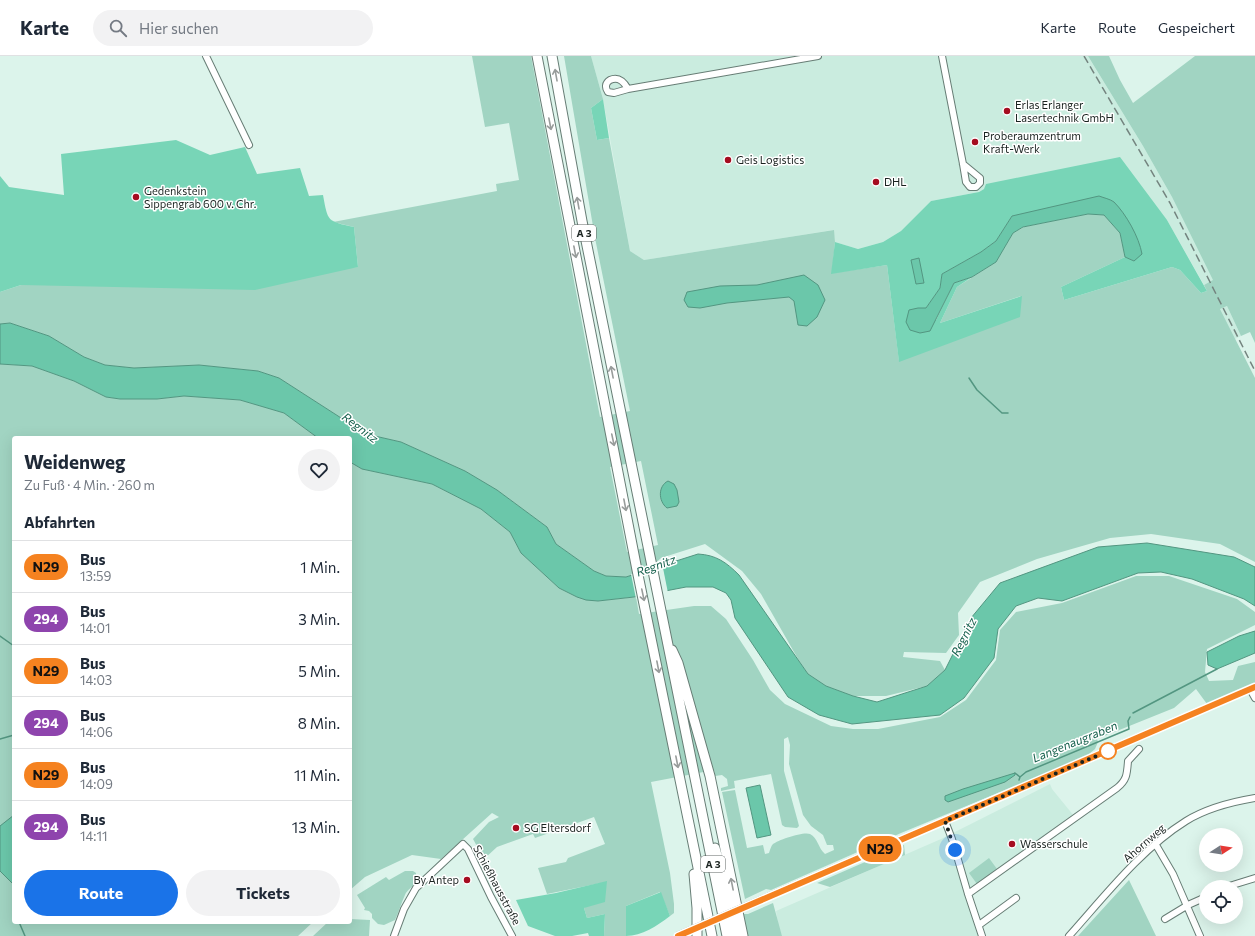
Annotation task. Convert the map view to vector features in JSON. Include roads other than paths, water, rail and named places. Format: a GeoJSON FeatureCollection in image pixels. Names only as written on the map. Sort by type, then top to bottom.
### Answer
{"type":"FeatureCollection","features":[{"type":"Feature","properties":{"kind":"highway","name":"A 3"},"geometry":{"type":"LineString","coordinates":[[537,56],[632,543],[712,936]]}},
{"type":"Feature","properties":{"kind":"highway","name":"A 3"},"geometry":{"type":"LineString","coordinates":[[552,56],[582,221],[663,626],[690,727],[713,788],[743,936]]}},
{"type":"Feature","properties":{"kind":"highway"},"geometry":{"type":"LineString","coordinates":[[663,626],[678,663],[690,727]]}},
{"type":"Feature","properties":{"kind":"highway","name":"A 3"},"geometry":{"type":"LineString","coordinates":[[690,727],[700,791],[727,936]]}},
{"type":"Feature","properties":{"kind":"highway"},"geometry":{"type":"LineString","coordinates":[[700,791],[720,866],[734,936]]}},
{"type":"Feature","properties":{"kind":"highway"},"geometry":{"type":"LineString","coordinates":[[684,799],[696,892],[697,936]]}},
{"type":"Feature","properties":{"kind":"street"},"geometry":{"type":"LineString","coordinates":[[206,56],[249,145]]}},
{"type":"Feature","properties":{"kind":"street"},"geometry":{"type":"LineString","coordinates":[[628,89],[818,56]]}},
{"type":"Feature","properties":{"kind":"street"},"geometry":{"type":"LineString","coordinates":[[942,56],[963,164]]}},
{"type":"Feature","properties":{"kind":"street"},"geometry":{"type":"LineString","coordinates":[[678,936],[1252,688],[1255,698]]}},
{"type":"Feature","properties":{"kind":"street"},"geometry":{"type":"LineString","coordinates":[[968,894],[1117,788],[1124,782],[1127,776],[1128,761],[1139,749]]}},
{"type":"Feature","properties":{"kind":"street","name":"Ahornweg"},"geometry":{"type":"LineString","coordinates":[[1069,936],[1133,865],[1186,821],[1219,806],[1255,798]]}},
{"type":"Feature","properties":{"kind":"street"},"geometry":{"type":"LineString","coordinates":[[945,821],[952,838],[982,936]]}},
{"type":"Feature","properties":{"kind":"street","name":"Schießhausstraße"},"geometry":{"type":"LineString","coordinates":[[394,936],[404,909],[416,888],[463,844],[468,849],[512,936]]}},
{"type":"Feature","properties":{"kind":"street"},"geometry":{"type":"LineString","coordinates":[[1156,845],[1173,874],[1188,905],[1200,936]]}},
{"type":"Feature","properties":{"kind":"street"},"geometry":{"type":"LineString","coordinates":[[1243,882],[1255,878]]}},
{"type":"Feature","properties":{"kind":"street"},"geometry":{"type":"LineString","coordinates":[[979,925],[1016,898]]}},
{"type":"Feature","properties":{"kind":"street"},"geometry":{"type":"LineString","coordinates":[[1165,919],[1199,900]]}},
{"type":"Feature","properties":{"kind":"water"},"geometry":{"type":"Polygon","coordinates":[[[1099,196],[1114,202],[1131,226],[1138,240],[1142,254],[1134,261],[1125,257],[1120,233],[1104,215],[1088,214],[1023,227],[1013,233],[996,262],[972,277],[954,283],[930,331],[920,333],[910,330],[906,322],[909,310],[926,308],[940,288],[942,274],[981,252],[996,241],[1012,216],[1099,196]]]}},
{"type":"Feature","properties":{"kind":"water"},"geometry":{"type":"Polygon","coordinates":[[[919,258],[924,283],[916,284],[911,260],[919,258]]]}},
{"type":"Feature","properties":{"kind":"water"},"geometry":{"type":"Polygon","coordinates":[[[804,275],[818,285],[825,300],[817,317],[807,326],[798,325],[794,301],[789,297],[727,303],[700,308],[688,307],[684,300],[687,292],[720,286],[757,285],[804,275]]]}},
{"type":"Feature","properties":{"kind":"water","name":"Regnitz"},"geometry":{"type":"Polygon","coordinates":[[[10,323],[49,336],[84,357],[105,365],[134,368],[199,365],[258,371],[279,378],[366,434],[401,442],[465,471],[497,490],[547,527],[556,544],[594,571],[606,576],[626,577],[698,554],[710,556],[720,560],[730,566],[739,575],[808,674],[826,686],[853,696],[877,702],[927,686],[945,670],[971,618],[1000,583],[1098,547],[1147,543],[1234,557],[1255,567],[1255,606],[1244,599],[1192,579],[1161,572],[1138,573],[1062,601],[1038,598],[1016,606],[998,629],[994,658],[964,698],[940,715],[852,724],[819,715],[788,697],[735,618],[731,600],[726,593],[713,587],[686,587],[634,597],[598,601],[586,600],[577,597],[559,588],[521,553],[510,532],[481,509],[432,484],[362,469],[352,463],[352,436],[315,436],[284,413],[240,400],[184,396],[157,399],[120,399],[106,397],[74,381],[32,366],[0,364],[0,324],[10,323]]]}},
{"type":"Feature","properties":{"kind":"water"},"geometry":{"type":"Polygon","coordinates":[[[668,481],[674,484],[677,490],[679,502],[677,506],[667,508],[662,502],[660,494],[662,486],[668,481]]]}},
{"type":"Feature","properties":{"kind":"water"},"geometry":{"type":"Polygon","coordinates":[[[1255,631],[1255,653],[1217,669],[1208,665],[1207,652],[1239,636],[1255,631]]]}},
{"type":"Feature","properties":{"kind":"water"},"geometry":{"type":"Polygon","coordinates":[[[1015,773],[1015,775],[1005,782],[948,802],[945,800],[945,796],[963,789],[1015,773]]]}},
{"type":"Feature","properties":{"kind":"water"},"geometry":{"type":"Polygon","coordinates":[[[760,785],[771,835],[757,838],[746,788],[760,785]]]}},
{"type":"Feature","properties":{"kind":"water"},"geometry":{"type":"Polygon","coordinates":[[[12,817],[12,883],[0,871],[0,826],[12,817]]]}},
{"type":"Feature","properties":{"kind":"waterway"},"geometry":{"type":"LineString","coordinates":[[969,378],[977,390],[1002,413],[1008,413]]}},
{"type":"Feature","properties":{"kind":"waterway"},"geometry":{"type":"LineString","coordinates":[[0,636],[12,645]]}},
{"type":"Feature","properties":{"kind":"waterway","name":"Langenaugraben"},"geometry":{"type":"LineString","coordinates":[[1133,713],[1217,669]]}},
{"type":"Feature","properties":{"kind":"waterway","name":"Langenaugraben"},"geometry":{"type":"LineString","coordinates":[[1019,780],[1020,777],[1026,772],[1129,729],[1128,721],[1130,717]]}},
{"type":"Feature","properties":{"kind":"waterway"},"geometry":{"type":"LineString","coordinates":[[0,739],[12,736]]}},
{"type":"Feature","properties":{"kind":"waterway","name":"Langenaugraben"},"geometry":{"type":"LineString","coordinates":[[1015,773],[1020,777]]}},
{"type":"Feature","properties":{"kind":"waterway"},"geometry":{"type":"LineString","coordinates":[[20,924],[25,936]]}},
{"type":"Feature","properties":{"kind":"railway"},"geometry":{"type":"LineString","coordinates":[[1084,56],[1170,203],[1255,371]]}},
{"type":"Feature","properties":{"kind":"place","name":"Erlas Erlanger Lasertechnik GmbH"},"geometry":{"type":"Point","coordinates":[1007,111]}},
{"type":"Feature","properties":{"kind":"place","name":"Proberaumzentrum Kraft-Werk"},"geometry":{"type":"Point","coordinates":[975,142]}},
{"type":"Feature","properties":{"kind":"place","name":"Geis Logistics"},"geometry":{"type":"Point","coordinates":[728,160]}},
{"type":"Feature","properties":{"kind":"place","name":"DHL"},"geometry":{"type":"Point","coordinates":[876,182]}},
{"type":"Feature","properties":{"kind":"place","name":"Gedenkstein Sippengrab 600 v. Chr."},"geometry":{"type":"Point","coordinates":[136,197]}},
{"type":"Feature","properties":{"kind":"place","name":"SG Eltersdorf"},"geometry":{"type":"Point","coordinates":[516,828]}},
{"type":"Feature","properties":{"kind":"place","name":"Wasserschule"},"geometry":{"type":"Point","coordinates":[1012,844]}},
{"type":"Feature","properties":{"kind":"place","name":"By Antep"},"geometry":{"type":"Point","coordinates":[467,880]}}]}
